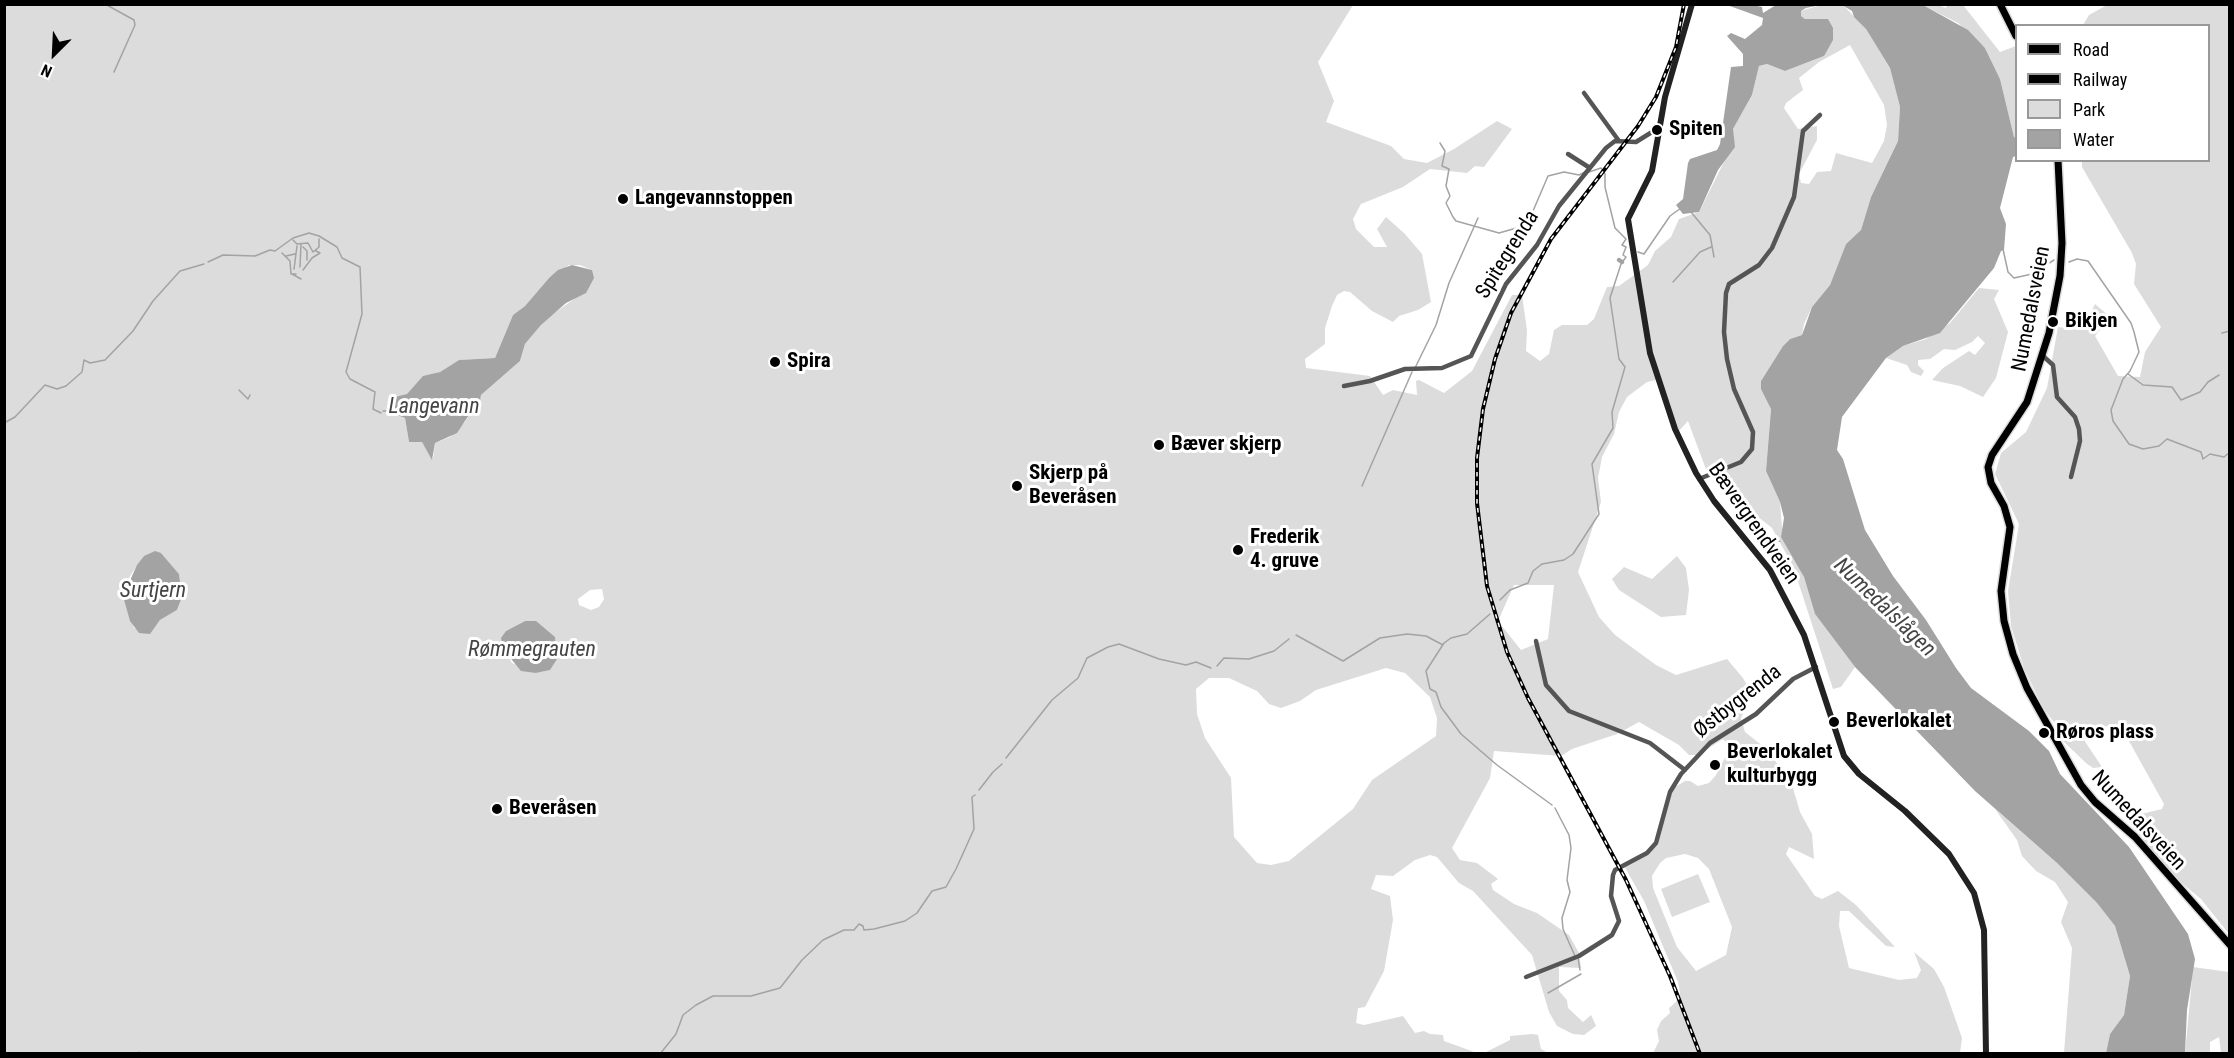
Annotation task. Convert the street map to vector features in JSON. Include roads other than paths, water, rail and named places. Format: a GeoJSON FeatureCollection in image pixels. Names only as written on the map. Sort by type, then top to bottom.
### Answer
{"type":"FeatureCollection","features":[{"type":"Feature","properties":{"kind":"main road","name":"Bævergrendveien"},"geometry":{"type":"LineString","coordinates":[[1692,4],[1665,97],[1652,171],[1631,209],[1628,230],[1650,353],[1676,429],[1699,479],[1774,575],[1808,644],[1839,746],[1847,761],[1868,782],[1905,811],[1949,854],[1974,893],[1984,930],[1986,1053]]}},
{"type":"Feature","properties":{"kind":"main road"},"geometry":{"type":"LineString","coordinates":[[2000,4],[2015,34]]}},
{"type":"Feature","properties":{"kind":"main road","name":"Numedalsveien"},"geometry":{"type":"LineString","coordinates":[[2058,162],[2062,211],[2062,258],[2043,356],[2027,402],[1992,455],[1988,467],[1991,483],[2010,523],[2001,601],[2013,654],[2033,700],[2081,785],[2095,802],[2135,837],[2229,945]]}},
{"type":"Feature","properties":{"kind":"street"},"geometry":{"type":"LineString","coordinates":[[1584,93],[1619,141]]}},
{"type":"Feature","properties":{"kind":"street"},"geometry":{"type":"LineString","coordinates":[[1699,479],[1741,462],[1752,449],[1753,432],[1734,389],[1727,359],[1724,332],[1726,293],[1729,284],[1759,265],[1772,248],[1794,197],[1803,131],[1820,115]]}},
{"type":"Feature","properties":{"kind":"street","name":"Spitegrenda"},"geometry":{"type":"LineString","coordinates":[[1344,386],[1370,381],[1405,369],[1442,368],[1471,356],[1501,292],[1537,244],[1559,206],[1609,145],[1619,141],[1636,142],[1652,132],[1660,132]]}},
{"type":"Feature","properties":{"kind":"street"},"geometry":{"type":"LineString","coordinates":[[1568,154],[1590,168]]}},
{"type":"Feature","properties":{"kind":"street"},"geometry":{"type":"LineString","coordinates":[[2043,356],[2053,365],[2057,397],[2075,417],[2079,429],[2080,441],[2071,477]]}},
{"type":"Feature","properties":{"kind":"street"},"geometry":{"type":"LineString","coordinates":[[1536,641],[1546,685],[1569,711],[1650,743],[1685,770]]}},
{"type":"Feature","properties":{"kind":"street","name":"Østbygrenda"},"geometry":{"type":"LineString","coordinates":[[1526,977],[1579,956],[1615,931],[1619,917],[1611,896],[1615,870],[1647,853],[1656,843],[1670,792],[1685,770],[1710,743],[1756,714],[1793,679],[1816,667]]}},
{"type":"Feature","properties":{"kind":"water"},"geometry":{"type":"Polygon","coordinates":[[[1748,4],[1762,7],[1763,13],[1776,5],[1821,5],[1806,8],[1801,11],[1801,16],[1805,19],[1828,19],[1833,28],[1833,40],[1824,56],[1785,71],[1767,64],[1759,66],[1752,95],[1733,129],[1735,147],[1718,170],[1699,212],[1683,214],[1676,205],[1683,199],[1688,163],[1690,159],[1717,150],[1720,144],[1731,67],[1743,66],[1743,54],[1727,36],[1731,33],[1745,39],[1762,25],[1763,18],[1727,5],[1748,4]]]}},
{"type":"Feature","properties":{"kind":"water","name":"Numedalslågen"},"geometry":{"type":"Polygon","coordinates":[[[1842,5],[1923,5],[1968,30],[1985,48],[2000,79],[2015,138],[2015,156],[2000,208],[2006,224],[2004,250],[2001,251],[1994,268],[1940,333],[1903,346],[1886,358],[1842,417],[1837,450],[1843,459],[1865,530],[1893,576],[1926,620],[1956,668],[1971,688],[2029,731],[2049,751],[2060,774],[2129,847],[2188,934],[2195,959],[2187,1010],[2185,1053],[2106,1053],[2110,1034],[2124,1015],[2130,976],[2115,926],[2097,903],[2057,863],[1975,791],[1855,667],[1815,614],[1804,577],[1781,537],[1784,518],[1780,502],[1766,471],[1771,409],[1761,389],[1761,381],[1783,346],[1790,339],[1802,335],[1812,307],[1830,285],[1846,244],[1861,230],[1871,197],[1898,141],[1900,107],[1890,68],[1852,11],[1842,5]]]}},
{"type":"Feature","properties":{"kind":"water","name":"Langevann"},"geometry":{"type":"Polygon","coordinates":[[[572,265],[592,270],[594,278],[586,293],[566,303],[541,325],[525,344],[520,361],[481,395],[479,406],[471,412],[457,433],[435,443],[432,460],[422,442],[409,442],[405,418],[386,411],[395,397],[407,394],[423,376],[440,372],[459,360],[495,358],[513,315],[525,306],[558,270],[572,265]]]}},
{"type":"Feature","properties":{"kind":"water","name":"Surtjern"},"geometry":{"type":"Polygon","coordinates":[[[155,551],[161,553],[179,574],[182,597],[177,610],[160,620],[150,634],[139,633],[130,621],[123,596],[137,565],[144,556],[155,551]]]}},
{"type":"Feature","properties":{"kind":"water","name":"Rømmegrauten"},"geometry":{"type":"Polygon","coordinates":[[[525,621],[536,621],[555,637],[557,659],[550,670],[536,673],[521,671],[503,649],[501,638],[506,631],[525,621]]]}},
{"type":"Feature","properties":{"kind":"waterway"},"geometry":{"type":"LineString","coordinates":[[105,4],[134,20],[135,25],[114,72]]}},
{"type":"Feature","properties":{"kind":"waterway"},"geometry":{"type":"LineString","coordinates":[[1440,143],[1445,151],[1442,166],[1449,169],[1446,186],[1450,196],[1446,203],[1453,217],[1456,221],[1499,233],[1527,225],[1548,176],[1564,172],[1579,175],[1585,172]]}},
{"type":"Feature","properties":{"kind":"waterway"},"geometry":{"type":"LineString","coordinates":[[1500,600],[1510,590],[1528,583],[1533,571],[1542,564],[1564,560],[1573,554],[1599,514],[1592,464],[1613,428],[1612,412],[1625,367],[1619,359],[1610,298],[1621,264],[1626,257],[1623,255],[1626,247],[1622,245],[1626,239],[1615,228],[1605,187],[1605,174],[1601,168],[1589,172]]}},
{"type":"Feature","properties":{"kind":"waterway"},"geometry":{"type":"LineString","coordinates":[[1638,252],[1644,254],[1670,216],[1681,208]]}},
{"type":"Feature","properties":{"kind":"waterway"},"geometry":{"type":"LineString","coordinates":[[1691,212],[1710,235],[1714,257]]}},
{"type":"Feature","properties":{"kind":"waterway"},"geometry":{"type":"LineString","coordinates":[[1415,368],[1436,325],[1449,283],[1478,218]]}},
{"type":"Feature","properties":{"kind":"waterway"},"geometry":{"type":"LineString","coordinates":[[208,262],[223,255],[255,256],[270,250],[275,251],[293,238],[309,233],[337,247],[342,258],[360,267],[362,314],[346,372],[350,379],[375,392],[373,409],[381,413]]}},
{"type":"Feature","properties":{"kind":"waterway"},"geometry":{"type":"LineString","coordinates":[[293,240],[297,244],[308,243],[313,252],[319,247],[319,239]]}},
{"type":"Feature","properties":{"kind":"waterway"},"geometry":{"type":"LineString","coordinates":[[300,267],[301,244]]}},
{"type":"Feature","properties":{"kind":"waterway"},"geometry":{"type":"LineString","coordinates":[[294,269],[297,246]]}},
{"type":"Feature","properties":{"kind":"waterway"},"geometry":{"type":"LineString","coordinates":[[303,247],[307,251],[307,260]]}},
{"type":"Feature","properties":{"kind":"waterway"},"geometry":{"type":"LineString","coordinates":[[1673,282],[1700,252],[1711,247]]}},
{"type":"Feature","properties":{"kind":"waterway"},"geometry":{"type":"LineString","coordinates":[[2003,249],[2008,272],[2014,278],[2032,274],[2054,260]]}},
{"type":"Feature","properties":{"kind":"waterway"},"geometry":{"type":"LineString","coordinates":[[303,270],[312,258],[320,253],[316,251]]}},
{"type":"Feature","properties":{"kind":"waterway"},"geometry":{"type":"LineString","coordinates":[[282,253],[290,261],[291,274],[296,274]]}},
{"type":"Feature","properties":{"kind":"waterway"},"geometry":{"type":"LineString","coordinates":[[286,256],[295,254]]}},
{"type":"Feature","properties":{"kind":"waterway"},"geometry":{"type":"LineString","coordinates":[[2069,262],[2077,259],[2088,261],[2131,323],[2134,332],[2139,352],[2130,371],[2123,379],[2111,410],[2113,421],[2129,444],[2143,449],[2159,446],[2167,439],[2201,452],[2203,459],[2210,454],[2224,457],[2230,452]]}},
{"type":"Feature","properties":{"kind":"waterway"},"geometry":{"type":"LineString","coordinates":[[4,423],[15,417],[45,385],[57,389],[66,386],[82,372],[84,360],[90,363],[105,360],[133,331],[153,301],[180,271],[204,264]]}},
{"type":"Feature","properties":{"kind":"waterway"},"geometry":{"type":"LineString","coordinates":[[292,274],[301,279]]}},
{"type":"Feature","properties":{"kind":"waterway"},"geometry":{"type":"LineString","coordinates":[[2222,333],[2230,331]]}},
{"type":"Feature","properties":{"kind":"waterway"},"geometry":{"type":"LineString","coordinates":[[1362,486],[1412,372]]}},
{"type":"Feature","properties":{"kind":"waterway"},"geometry":{"type":"LineString","coordinates":[[2128,374],[2143,385],[2172,387],[2181,400],[2200,392],[2208,382],[2219,375]]}},
{"type":"Feature","properties":{"kind":"waterway"},"geometry":{"type":"LineString","coordinates":[[239,390],[248,399],[250,395]]}},
{"type":"Feature","properties":{"kind":"waterway"},"geometry":{"type":"LineString","coordinates":[[1773,542],[1780,541]]}},
{"type":"Feature","properties":{"kind":"waterway"},"geometry":{"type":"LineString","coordinates":[[1490,614],[1467,634],[1451,638],[1444,643],[1426,671],[1430,689],[1436,692],[1441,707],[1461,734],[1497,765],[1552,805]]}},
{"type":"Feature","properties":{"kind":"waterway"},"geometry":{"type":"LineString","coordinates":[[1296,635],[1343,661],[1380,638],[1407,634],[1426,636],[1443,645]]}},
{"type":"Feature","properties":{"kind":"waterway"},"geometry":{"type":"LineString","coordinates":[[1217,666],[1224,658],[1249,659],[1274,651],[1289,639]]}},
{"type":"Feature","properties":{"kind":"waterway"},"geometry":{"type":"LineString","coordinates":[[1006,758],[1052,700],[1078,678],[1087,658],[1108,647],[1119,644],[1159,659],[1186,665],[1196,662],[1211,668]]}},
{"type":"Feature","properties":{"kind":"waterway"},"geometry":{"type":"LineString","coordinates":[[979,790],[1002,764]]}},
{"type":"Feature","properties":{"kind":"waterway"},"geometry":{"type":"LineString","coordinates":[[660,1054],[676,1034],[683,1015],[696,1005],[713,996],[751,996],[780,988],[802,960],[823,940],[844,930],[854,930],[859,924],[864,930],[874,929],[905,921],[917,913],[932,891],[946,887],[956,869],[974,829],[972,797],[975,795]]}},
{"type":"Feature","properties":{"kind":"waterway"},"geometry":{"type":"LineString","coordinates":[[1555,808],[1569,835],[1571,848],[1567,880],[1570,892],[1562,918],[1563,929],[1575,956]]}},
{"type":"Feature","properties":{"kind":"waterway"},"geometry":{"type":"LineString","coordinates":[[1578,958],[1580,970]]}},
{"type":"Feature","properties":{"kind":"waterway"},"geometry":{"type":"LineString","coordinates":[[1548,993],[1581,974]]}},
{"type":"Feature","properties":{"kind":"railway"},"geometry":{"type":"LineString","coordinates":[[1684,4],[1676,47],[1656,97],[1638,126],[1551,239],[1511,313],[1495,359],[1483,409],[1477,458],[1477,503],[1487,586],[1507,652],[1528,698],[1626,880],[1670,976],[1700,1054]]}},
{"type":"Feature","properties":{"kind":"place","name":"Spiten"},"geometry":{"type":"Point","coordinates":[1657,130]}},
{"type":"Feature","properties":{"kind":"place","name":"Langevannstoppen"},"geometry":{"type":"Point","coordinates":[623,199]}},
{"type":"Feature","properties":{"kind":"place","name":"Bikjen"},"geometry":{"type":"Point","coordinates":[2053,322]}},
{"type":"Feature","properties":{"kind":"place","name":"Spira"},"geometry":{"type":"Point","coordinates":[775,362]}},
{"type":"Feature","properties":{"kind":"place","name":"Bæver skjerp"},"geometry":{"type":"Point","coordinates":[1159,445]}},
{"type":"Feature","properties":{"kind":"place","name":"Skjerp på Beveråsen"},"geometry":{"type":"Point","coordinates":[1017,486]}},
{"type":"Feature","properties":{"kind":"place","name":"Frederik 4. gruve"},"geometry":{"type":"Point","coordinates":[1238,550]}},
{"type":"Feature","properties":{"kind":"place","name":"Beverlokalet"},"geometry":{"type":"Point","coordinates":[1834,722]}},
{"type":"Feature","properties":{"kind":"place","name":"Røros plass"},"geometry":{"type":"Point","coordinates":[2044,733]}},
{"type":"Feature","properties":{"kind":"place","name":"Beverlokalet kulturbygg"},"geometry":{"type":"Point","coordinates":[1715,765]}},
{"type":"Feature","properties":{"kind":"place","name":"Beveråsen"},"geometry":{"type":"Point","coordinates":[497,809]}}]}
